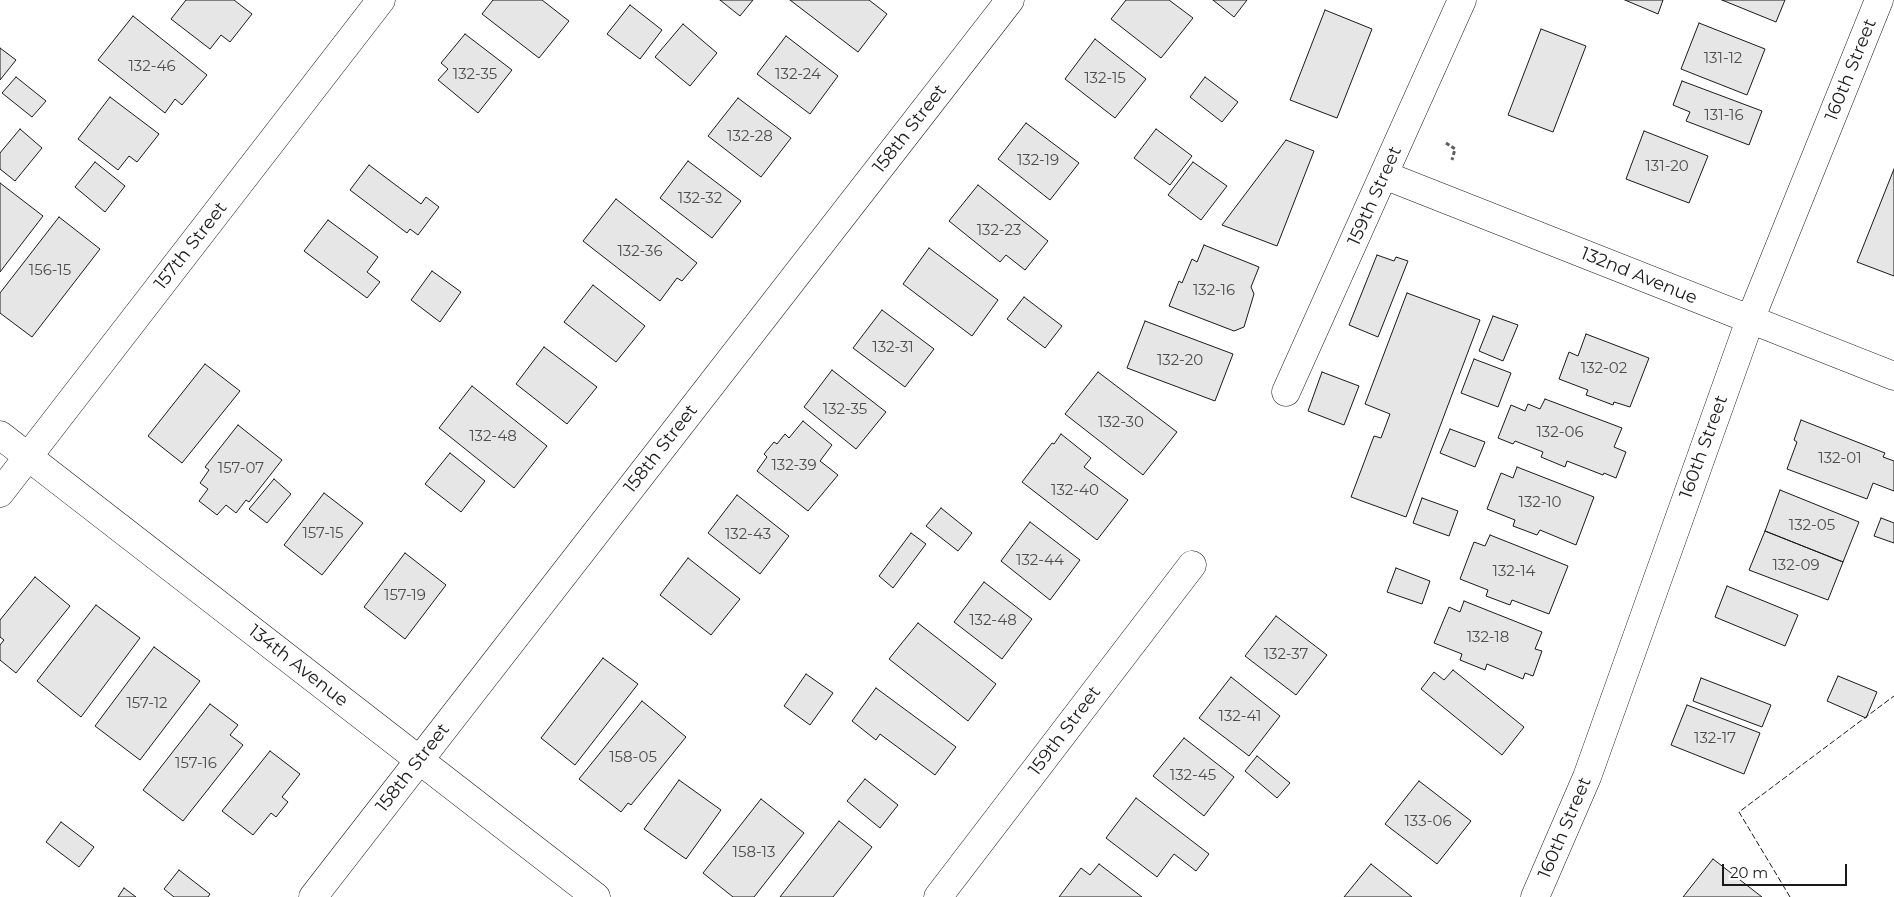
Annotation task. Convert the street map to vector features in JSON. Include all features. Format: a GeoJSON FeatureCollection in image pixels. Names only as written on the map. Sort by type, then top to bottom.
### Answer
{"type":"FeatureCollection","features":[{"type":"Feature","properties":{"kind":"street","name":"157th Street"},"geometry":{"type":"LineString","coordinates":[[0,493],[381,0]]}},
{"type":"Feature","properties":{"kind":"street","name":"158th Street"},"geometry":{"type":"LineString","coordinates":[[313,897],[1010,0]]}},
{"type":"Feature","properties":{"kind":"street","name":"159th Street"},"geometry":{"type":"LineString","coordinates":[[1286,392],[1462,0]]}},
{"type":"Feature","properties":{"kind":"street","name":"160th Street"},"geometry":{"type":"LineString","coordinates":[[1535,897],[1587,778],[1750,320],[1879,0]]}},
{"type":"Feature","properties":{"kind":"street","name":"132nd Avenue"},"geometry":{"type":"LineString","coordinates":[[1384,175],[1894,376]]}},
{"type":"Feature","properties":{"kind":"street","name":"134th Avenue"},"geometry":{"type":"LineString","coordinates":[[0,435],[596,897]]}},
{"type":"Feature","properties":{"kind":"street","name":"159th Street"},"geometry":{"type":"LineString","coordinates":[[938,897],[1192,565]]}},
{"type":"Feature","properties":{"kind":"path"},"geometry":{"type":"LineString","coordinates":[[1446,143],[1455,149],[1452,160]]}},
{"type":"Feature","properties":{"kind":"building"},"geometry":{"type":"Polygon","coordinates":[[[186,0],[234,0],[252,14],[230,42],[221,35],[210,49],[171,19],[186,0]]]}},
{"type":"Feature","properties":{"kind":"building"},"geometry":{"type":"Polygon","coordinates":[[[493,0],[542,0],[569,21],[539,58],[482,14],[493,0]]]}},
{"type":"Feature","properties":{"kind":"building"},"geometry":{"type":"Polygon","coordinates":[[[720,0],[753,0],[740,16],[720,0]]]}},
{"type":"Feature","properties":{"kind":"building"},"geometry":{"type":"Polygon","coordinates":[[[790,0],[869,0],[887,14],[858,52],[790,0]]]}},
{"type":"Feature","properties":{"kind":"building"},"geometry":{"type":"Polygon","coordinates":[[[1126,0],[1169,0],[1193,18],[1161,58],[1111,19],[1126,0]]]}},
{"type":"Feature","properties":{"kind":"building"},"geometry":{"type":"Polygon","coordinates":[[[1213,0],[1247,0],[1234,17],[1213,0]]]}},
{"type":"Feature","properties":{"kind":"building"},"geometry":{"type":"Polygon","coordinates":[[[1625,0],[1663,0],[1658,14],[1625,0]]]}},
{"type":"Feature","properties":{"kind":"building"},"geometry":{"type":"Polygon","coordinates":[[[1722,0],[1785,0],[1776,22],[1722,0]]]}},
{"type":"Feature","properties":{"kind":"building"},"geometry":{"type":"Polygon","coordinates":[[[630,5],[662,30],[640,59],[607,34],[630,5]]]}},
{"type":"Feature","properties":{"kind":"building"},"geometry":{"type":"Polygon","coordinates":[[[1325,10],[1372,29],[1337,118],[1290,100],[1325,10]]]}},
{"type":"Feature","properties":{"kind":"building"},"geometry":{"type":"Polygon","coordinates":[[[133,16],[207,75],[182,105],[175,99],[165,113],[98,60],[133,16]]]}},
{"type":"Feature","properties":{"kind":"building"},"geometry":{"type":"Polygon","coordinates":[[[1699,23],[1765,49],[1747,95],[1681,69],[1699,23]]]}},
{"type":"Feature","properties":{"kind":"building"},"geometry":{"type":"Polygon","coordinates":[[[683,24],[717,53],[690,86],[655,57],[683,24]]]}},
{"type":"Feature","properties":{"kind":"building"},"geometry":{"type":"Polygon","coordinates":[[[1541,29],[1586,46],[1553,132],[1508,115],[1541,29]]]}},
{"type":"Feature","properties":{"kind":"building"},"geometry":{"type":"Polygon","coordinates":[[[465,34],[512,70],[478,113],[438,80],[448,69],[441,63],[465,34]]]}},
{"type":"Feature","properties":{"kind":"building"},"geometry":{"type":"Polygon","coordinates":[[[786,36],[838,76],[810,114],[757,74],[786,36]]]}},
{"type":"Feature","properties":{"kind":"building"},"geometry":{"type":"Polygon","coordinates":[[[1095,39],[1146,79],[1115,118],[1065,79],[1095,39]]]}},
{"type":"Feature","properties":{"kind":"building"},"geometry":{"type":"Polygon","coordinates":[[[0,48],[16,60],[0,80],[0,48]]]}},
{"type":"Feature","properties":{"kind":"building"},"geometry":{"type":"Polygon","coordinates":[[[16,77],[46,101],[32,117],[2,93],[16,77]]]}},
{"type":"Feature","properties":{"kind":"building"},"geometry":{"type":"Polygon","coordinates":[[[1205,77],[1238,102],[1222,122],[1190,97],[1205,77]]]}},
{"type":"Feature","properties":{"kind":"building"},"geometry":{"type":"Polygon","coordinates":[[[1682,81],[1762,111],[1749,145],[1686,121],[1690,112],[1673,105],[1682,81]]]}},
{"type":"Feature","properties":{"kind":"building"},"geometry":{"type":"Polygon","coordinates":[[[110,97],[159,134],[137,162],[129,156],[118,170],[78,139],[110,97]]]}},
{"type":"Feature","properties":{"kind":"building"},"geometry":{"type":"Polygon","coordinates":[[[738,98],[791,138],[761,177],[708,136],[738,98]]]}},
{"type":"Feature","properties":{"kind":"building"},"geometry":{"type":"Polygon","coordinates":[[[1026,123],[1079,163],[1050,200],[998,159],[1026,123]]]}},
{"type":"Feature","properties":{"kind":"building"},"geometry":{"type":"Polygon","coordinates":[[[20,129],[42,148],[15,181],[0,169],[0,153],[20,129]]]}},
{"type":"Feature","properties":{"kind":"building"},"geometry":{"type":"Polygon","coordinates":[[[1156,129],[1192,156],[1170,185],[1134,158],[1156,129]]]}},
{"type":"Feature","properties":{"kind":"building"},"geometry":{"type":"Polygon","coordinates":[[[1644,131],[1708,156],[1689,203],[1626,179],[1644,131]]]}},
{"type":"Feature","properties":{"kind":"building"},"geometry":{"type":"Polygon","coordinates":[[[1286,140],[1314,151],[1277,246],[1222,225],[1286,140]]]}},
{"type":"Feature","properties":{"kind":"building"},"geometry":{"type":"Polygon","coordinates":[[[688,161],[741,201],[712,238],[660,198],[688,161]]]}},
{"type":"Feature","properties":{"kind":"building"},"geometry":{"type":"Polygon","coordinates":[[[95,162],[125,186],[105,212],[75,187],[95,162]]]}},
{"type":"Feature","properties":{"kind":"building"},"geometry":{"type":"Polygon","coordinates":[[[1193,162],[1227,186],[1201,220],[1168,195],[1193,162]]]}},
{"type":"Feature","properties":{"kind":"building"},"geometry":{"type":"Polygon","coordinates":[[[369,165],[421,204],[426,197],[439,207],[418,235],[410,229],[407,233],[350,190],[369,165]]]}},
{"type":"Feature","properties":{"kind":"building"},"geometry":{"type":"Polygon","coordinates":[[[1894,169],[1894,276],[1857,262],[1894,169]]]}},
{"type":"Feature","properties":{"kind":"building"},"geometry":{"type":"Polygon","coordinates":[[[0,183],[43,216],[0,272],[0,183]]]}},
{"type":"Feature","properties":{"kind":"building"},"geometry":{"type":"Polygon","coordinates":[[[978,185],[1048,241],[1025,270],[1006,255],[1000,262],[949,221],[978,185]]]}},
{"type":"Feature","properties":{"kind":"building"},"geometry":{"type":"Polygon","coordinates":[[[616,199],[697,263],[682,281],[677,278],[660,301],[583,241],[616,199]]]}},
{"type":"Feature","properties":{"kind":"building"},"geometry":{"type":"Polygon","coordinates":[[[59,217],[100,249],[32,337],[0,313],[0,293],[59,217]]]}},
{"type":"Feature","properties":{"kind":"building"},"geometry":{"type":"Polygon","coordinates":[[[328,220],[378,257],[367,272],[380,282],[367,298],[304,251],[328,220]]]}},
{"type":"Feature","properties":{"kind":"building"},"geometry":{"type":"Polygon","coordinates":[[[1204,245],[1259,267],[1251,287],[1254,294],[1244,327],[1234,331],[1169,306],[1179,281],[1182,283],[1192,259],[1197,262],[1204,245]]]}},
{"type":"Feature","properties":{"kind":"building"},"geometry":{"type":"Polygon","coordinates":[[[929,248],[998,300],[972,336],[903,284],[929,248]]]}},
{"type":"Feature","properties":{"kind":"building"},"geometry":{"type":"Polygon","coordinates":[[[1377,255],[1394,261],[1396,257],[1408,261],[1378,337],[1349,325],[1377,255]]]}},
{"type":"Feature","properties":{"kind":"building"},"geometry":{"type":"Polygon","coordinates":[[[432,271],[461,292],[440,322],[411,300],[432,271]]]}},
{"type":"Feature","properties":{"kind":"building"},"geometry":{"type":"Polygon","coordinates":[[[593,285],[645,326],[616,362],[564,322],[593,285]]]}},
{"type":"Feature","properties":{"kind":"building"},"geometry":{"type":"Polygon","coordinates":[[[1407,293],[1480,320],[1406,517],[1351,497],[1374,436],[1381,438],[1390,414],[1365,404],[1407,293]]]}},
{"type":"Feature","properties":{"kind":"building"},"geometry":{"type":"Polygon","coordinates":[[[1024,297],[1062,326],[1045,348],[1007,319],[1024,297]]]}},
{"type":"Feature","properties":{"kind":"building"},"geometry":{"type":"Polygon","coordinates":[[[882,310],[934,349],[905,387],[853,348],[882,310]]]}},
{"type":"Feature","properties":{"kind":"building"},"geometry":{"type":"Polygon","coordinates":[[[1493,316],[1518,325],[1503,361],[1479,351],[1493,316]]]}},
{"type":"Feature","properties":{"kind":"building"},"geometry":{"type":"Polygon","coordinates":[[[1145,321],[1233,354],[1215,401],[1127,368],[1145,321]]]}},
{"type":"Feature","properties":{"kind":"building"},"geometry":{"type":"Polygon","coordinates":[[[1586,334],[1649,358],[1630,407],[1614,402],[1613,405],[1586,395],[1588,390],[1559,379],[1569,352],[1578,356],[1586,334]]]}},
{"type":"Feature","properties":{"kind":"building"},"geometry":{"type":"Polygon","coordinates":[[[544,347],[597,387],[567,424],[516,384],[544,347]]]}},
{"type":"Feature","properties":{"kind":"building"},"geometry":{"type":"Polygon","coordinates":[[[1474,359],[1511,373],[1498,407],[1461,393],[1474,359]]]}},
{"type":"Feature","properties":{"kind":"building"},"geometry":{"type":"Polygon","coordinates":[[[205,364],[240,391],[182,463],[148,436],[205,364]]]}},
{"type":"Feature","properties":{"kind":"building"},"geometry":{"type":"Polygon","coordinates":[[[832,370],[886,412],[856,449],[804,407],[832,370]]]}},
{"type":"Feature","properties":{"kind":"building"},"geometry":{"type":"Polygon","coordinates":[[[1098,372],[1177,432],[1143,475],[1065,414],[1098,372]]]}},
{"type":"Feature","properties":{"kind":"building"},"geometry":{"type":"Polygon","coordinates":[[[1322,372],[1359,386],[1344,425],[1308,411],[1322,372]]]}},
{"type":"Feature","properties":{"kind":"building"},"geometry":{"type":"Polygon","coordinates":[[[472,386],[547,446],[514,488],[439,428],[472,386]]]}},
{"type":"Feature","properties":{"kind":"building"},"geometry":{"type":"Polygon","coordinates":[[[1545,399],[1622,428],[1614,447],[1626,452],[1616,478],[1567,461],[1565,467],[1541,457],[1543,452],[1515,441],[1513,444],[1498,438],[1511,405],[1525,411],[1528,404],[1540,409],[1545,399]]]}},
{"type":"Feature","properties":{"kind":"building"},"geometry":{"type":"Polygon","coordinates":[[[1801,420],[1885,453],[1883,457],[1894,461],[1894,491],[1873,483],[1867,499],[1787,469],[1797,442],[1794,440],[1801,420]]]}},
{"type":"Feature","properties":{"kind":"building"},"geometry":{"type":"Polygon","coordinates":[[[803,421],[832,445],[820,461],[838,475],[808,511],[757,471],[767,457],[764,454],[774,442],[777,444],[785,434],[789,438],[803,421]]]}},
{"type":"Feature","properties":{"kind":"building"},"geometry":{"type":"Polygon","coordinates":[[[238,425],[282,460],[249,502],[246,500],[236,513],[226,505],[217,515],[199,501],[208,489],[200,483],[209,470],[205,467],[238,425]]]}},
{"type":"Feature","properties":{"kind":"building"},"geometry":{"type":"Polygon","coordinates":[[[1450,429],[1485,442],[1475,467],[1440,453],[1450,429]]]}},
{"type":"Feature","properties":{"kind":"building"},"geometry":{"type":"Polygon","coordinates":[[[1061,434],[1091,458],[1084,467],[1128,500],[1097,540],[1022,482],[1061,434]]]}},
{"type":"Feature","properties":{"kind":"building"},"geometry":{"type":"Polygon","coordinates":[[[450,453],[485,481],[461,512],[425,484],[450,453]]]}},
{"type":"Feature","properties":{"kind":"building"},"geometry":{"type":"Polygon","coordinates":[[[1517,467],[1594,497],[1576,545],[1540,530],[1537,535],[1513,526],[1515,520],[1487,509],[1501,473],[1513,478],[1517,467]]]}},
{"type":"Feature","properties":{"kind":"building"},"geometry":{"type":"Polygon","coordinates":[[[274,479],[291,494],[267,523],[249,509],[274,479]]]}},
{"type":"Feature","properties":{"kind":"building"},"geometry":{"type":"Polygon","coordinates":[[[1780,490],[1859,522],[1843,562],[1765,531],[1780,490]]]}},
{"type":"Feature","properties":{"kind":"building"},"geometry":{"type":"Polygon","coordinates":[[[324,493],[363,523],[322,575],[284,545],[324,493]]]}},
{"type":"Feature","properties":{"kind":"building"},"geometry":{"type":"Polygon","coordinates":[[[737,495],[789,536],[760,574],[708,533],[737,495]]]}},
{"type":"Feature","properties":{"kind":"building"},"geometry":{"type":"Polygon","coordinates":[[[1422,498],[1458,511],[1449,536],[1413,523],[1422,498]]]}},
{"type":"Feature","properties":{"kind":"building"},"geometry":{"type":"Polygon","coordinates":[[[941,508],[972,533],[958,551],[926,526],[941,508]]]}},
{"type":"Feature","properties":{"kind":"building"},"geometry":{"type":"Polygon","coordinates":[[[1881,518],[1894,523],[1894,543],[1874,536],[1881,518]]]}},
{"type":"Feature","properties":{"kind":"building"},"geometry":{"type":"Polygon","coordinates":[[[1030,522],[1080,560],[1050,600],[1001,561],[1030,522]]]}},
{"type":"Feature","properties":{"kind":"building"},"geometry":{"type":"Polygon","coordinates":[[[1765,531],[1843,562],[1828,600],[1749,570],[1765,531]]]}},
{"type":"Feature","properties":{"kind":"building"},"geometry":{"type":"Polygon","coordinates":[[[911,533],[926,544],[893,588],[879,576],[911,533]]]}},
{"type":"Feature","properties":{"kind":"building"},"geometry":{"type":"Polygon","coordinates":[[[1490,535],[1568,566],[1549,614],[1512,600],[1510,605],[1486,596],[1488,590],[1460,579],[1474,542],[1485,546],[1490,535]]]}},
{"type":"Feature","properties":{"kind":"building"},"geometry":{"type":"Polygon","coordinates":[[[405,553],[446,585],[405,639],[364,607],[405,553]]]}},
{"type":"Feature","properties":{"kind":"building"},"geometry":{"type":"Polygon","coordinates":[[[688,558],[740,599],[711,635],[660,595],[688,558]]]}},
{"type":"Feature","properties":{"kind":"building"},"geometry":{"type":"Polygon","coordinates":[[[1396,568],[1430,581],[1422,604],[1387,592],[1396,568]]]}},
{"type":"Feature","properties":{"kind":"building"},"geometry":{"type":"Polygon","coordinates":[[[35,577],[70,606],[16,673],[0,660],[0,645],[4,640],[0,637],[0,620],[35,577]]]}},
{"type":"Feature","properties":{"kind":"building"},"geometry":{"type":"Polygon","coordinates":[[[984,582],[1032,619],[1002,659],[954,622],[984,582]]]}},
{"type":"Feature","properties":{"kind":"building"},"geometry":{"type":"Polygon","coordinates":[[[1727,586],[1798,615],[1785,646],[1715,617],[1727,586]]]}},
{"type":"Feature","properties":{"kind":"building"},"geometry":{"type":"Polygon","coordinates":[[[1464,601],[1542,632],[1535,649],[1542,651],[1533,676],[1525,673],[1523,679],[1487,664],[1485,670],[1460,660],[1462,654],[1434,643],[1449,607],[1460,612],[1464,601]]]}},
{"type":"Feature","properties":{"kind":"building"},"geometry":{"type":"Polygon","coordinates":[[[96,605],[140,638],[81,717],[37,681],[96,605]]]}},
{"type":"Feature","properties":{"kind":"building"},"geometry":{"type":"Polygon","coordinates":[[[1276,616],[1327,655],[1296,695],[1245,656],[1276,616]]]}},
{"type":"Feature","properties":{"kind":"building"},"geometry":{"type":"Polygon","coordinates":[[[918,623],[996,684],[968,721],[889,659],[918,623]]]}},
{"type":"Feature","properties":{"kind":"building"},"geometry":{"type":"Polygon","coordinates":[[[154,647],[200,681],[140,760],[95,726],[154,647]]]}},
{"type":"Feature","properties":{"kind":"building"},"geometry":{"type":"Polygon","coordinates":[[[603,658],[638,684],[575,765],[541,738],[603,658]]]}},
{"type":"Feature","properties":{"kind":"building"},"geometry":{"type":"Polygon","coordinates":[[[1453,670],[1524,727],[1502,755],[1421,689],[1434,672],[1444,680],[1453,670]]]}},
{"type":"Feature","properties":{"kind":"building"},"geometry":{"type":"Polygon","coordinates":[[[806,674],[833,693],[810,725],[784,706],[806,674]]]}},
{"type":"Feature","properties":{"kind":"building"},"geometry":{"type":"Polygon","coordinates":[[[1838,676],[1877,692],[1866,718],[1827,701],[1838,676]]]}},
{"type":"Feature","properties":{"kind":"building"},"geometry":{"type":"Polygon","coordinates":[[[1231,677],[1280,716],[1249,756],[1199,718],[1231,677]]]}},
{"type":"Feature","properties":{"kind":"building"},"geometry":{"type":"Polygon","coordinates":[[[1701,678],[1771,705],[1762,727],[1693,701],[1701,678]]]}},
{"type":"Feature","properties":{"kind":"building"},"geometry":{"type":"Polygon","coordinates":[[[876,688],[956,747],[935,775],[880,734],[876,740],[852,721],[876,688]]]}},
{"type":"Feature","properties":{"kind":"building"},"geometry":{"type":"Polygon","coordinates":[[[642,701],[686,737],[631,805],[628,803],[621,812],[579,779],[642,701]]]}},
{"type":"Feature","properties":{"kind":"building"},"geometry":{"type":"Polygon","coordinates":[[[210,704],[238,725],[230,735],[243,745],[183,821],[143,790],[210,704]]]}},
{"type":"Feature","properties":{"kind":"building"},"geometry":{"type":"Polygon","coordinates":[[[1687,705],[1760,733],[1744,774],[1671,745],[1687,705]]]}},
{"type":"Feature","properties":{"kind":"building"},"geometry":{"type":"Polygon","coordinates":[[[1184,738],[1234,777],[1204,816],[1153,776],[1184,738]]]}},
{"type":"Feature","properties":{"kind":"building"},"geometry":{"type":"Polygon","coordinates":[[[270,751],[300,774],[282,797],[288,802],[276,817],[271,813],[253,835],[222,811],[270,751]]]}},
{"type":"Feature","properties":{"kind":"building"},"geometry":{"type":"Polygon","coordinates":[[[1257,756],[1290,783],[1277,798],[1245,771],[1257,756]]]}},
{"type":"Feature","properties":{"kind":"building"},"geometry":{"type":"Polygon","coordinates":[[[865,779],[898,805],[880,828],[847,801],[865,779]]]}},
{"type":"Feature","properties":{"kind":"building"},"geometry":{"type":"Polygon","coordinates":[[[679,780],[721,810],[686,859],[644,829],[679,780]]]}},
{"type":"Feature","properties":{"kind":"building"},"geometry":{"type":"Polygon","coordinates":[[[1419,781],[1471,821],[1437,864],[1385,824],[1419,781]]]}},
{"type":"Feature","properties":{"kind":"building"},"geometry":{"type":"Polygon","coordinates":[[[1136,798],[1209,854],[1196,871],[1174,854],[1157,877],[1106,838],[1136,798]]]}},
{"type":"Feature","properties":{"kind":"building"},"geometry":{"type":"Polygon","coordinates":[[[761,799],[804,833],[754,897],[733,897],[703,873],[761,799]]]}},
{"type":"Feature","properties":{"kind":"building"},"geometry":{"type":"Polygon","coordinates":[[[839,821],[872,847],[833,897],[780,897],[839,821]]]}},
{"type":"Feature","properties":{"kind":"building"},"geometry":{"type":"Polygon","coordinates":[[[61,822],[94,847],[79,867],[46,842],[61,822]]]}},
{"type":"Feature","properties":{"kind":"building"},"geometry":{"type":"Polygon","coordinates":[[[1713,859],[1762,897],[1683,897],[1713,859]]]}},
{"type":"Feature","properties":{"kind":"building"},"geometry":{"type":"Polygon","coordinates":[[[1099,864],[1142,897],[1059,897],[1081,868],[1090,875],[1099,864]]]}},
{"type":"Feature","properties":{"kind":"building"},"geometry":{"type":"Polygon","coordinates":[[[1371,864],[1412,897],[1344,897],[1371,864]]]}},
{"type":"Feature","properties":{"kind":"building"},"geometry":{"type":"Polygon","coordinates":[[[179,870],[210,894],[208,897],[174,897],[164,889],[179,870]]]}},
{"type":"Feature","properties":{"kind":"building"},"geometry":{"type":"Polygon","coordinates":[[[124,888],[136,897],[118,897],[124,888]]]}},
{"type":"Feature","properties":{"kind":"fence"},"geometry":{"type":"LineString","coordinates":[[1790,897],[1739,812],[1894,696]]}}]}
